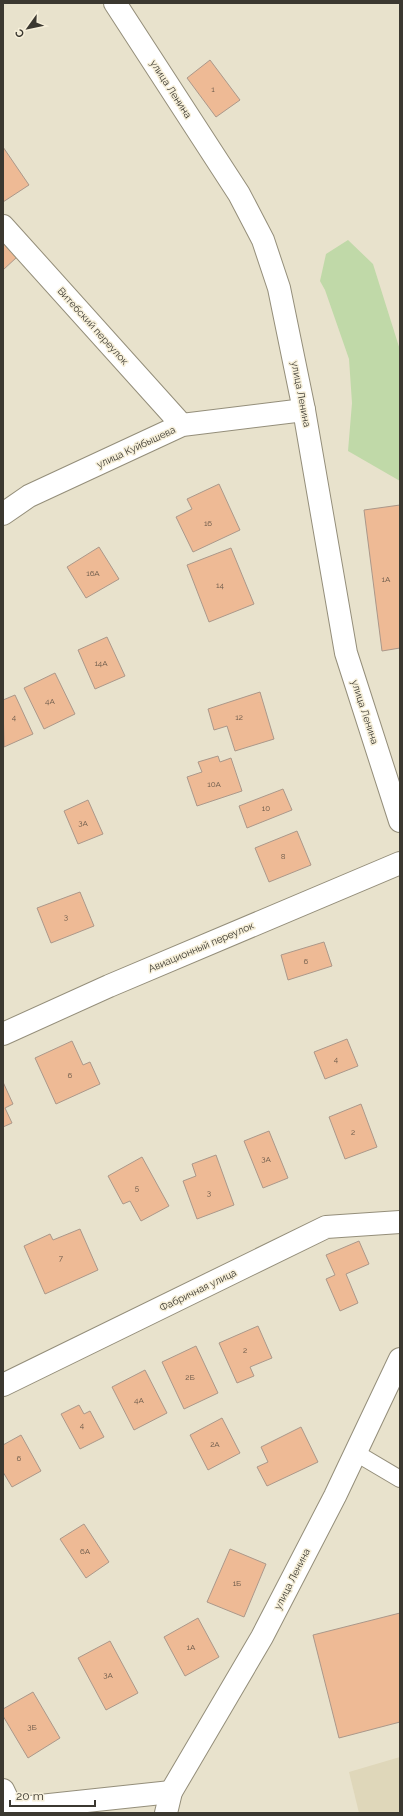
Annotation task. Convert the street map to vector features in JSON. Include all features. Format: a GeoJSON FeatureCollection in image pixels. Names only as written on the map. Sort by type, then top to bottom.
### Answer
{"type":"FeatureCollection","features":[{"type":"Feature","properties":{"kind":"street","name":"улица Ленина"},"geometry":{"type":"LineString","coordinates":[[115,3],[239,194],[263,240],[279,288],[304,410],[346,653],[400,821]]}},
{"type":"Feature","properties":{"kind":"street","name":"Витебский переулок"},"geometry":{"type":"LineString","coordinates":[[3,226],[182,425]]}},
{"type":"Feature","properties":{"kind":"street","name":"улица Куйбышева"},"geometry":{"type":"LineString","coordinates":[[3,514],[29,496],[182,425],[304,410]]}},
{"type":"Feature","properties":{"kind":"street","name":"Авиационный переулок"},"geometry":{"type":"LineString","coordinates":[[3,1034],[116,983],[400,863]]}},
{"type":"Feature","properties":{"kind":"street","name":"Фабричная улица"},"geometry":{"type":"LineString","coordinates":[[3,1385],[326,1227],[400,1222]]}},
{"type":"Feature","properties":{"kind":"street","name":"улица Ленина"},"geometry":{"type":"LineString","coordinates":[[169,1803],[262,1637],[335,1496],[400,1359]]}},
{"type":"Feature","properties":{"kind":"street"},"geometry":{"type":"LineString","coordinates":[[6,1803],[169,1803]]}},
{"type":"Feature","properties":{"kind":"lane"},"geometry":{"type":"LineString","coordinates":[[356,1453],[400,1479]]}},
{"type":"Feature","properties":{"kind":"shaded area"},"geometry":{"type":"Polygon","coordinates":[[[400,1757],[400,1813],[359,1813],[349,1772],[400,1757]]]}},
{"type":"Feature","properties":{"kind":"green space"},"geometry":{"type":"Polygon","coordinates":[[[348,240],[373,264],[400,350],[400,481],[348,451],[352,403],[349,359],[325,290],[320,281],[326,254],[348,240]]]}},
{"type":"Feature","properties":{"kind":"building"},"geometry":{"type":"Polygon","coordinates":[[[210,60],[240,100],[216,117],[187,78],[210,60]]]}},
{"type":"Feature","properties":{"kind":"building"},"geometry":{"type":"Polygon","coordinates":[[[3,147],[29,185],[3,202],[3,147]]]}},
{"type":"Feature","properties":{"kind":"building"},"geometry":{"type":"Polygon","coordinates":[[[3,241],[17,257],[3,270],[3,241]]]}},
{"type":"Feature","properties":{"kind":"building"},"geometry":{"type":"Polygon","coordinates":[[[219,484],[240,530],[193,552],[176,517],[192,509],[187,499],[219,484]]]}},
{"type":"Feature","properties":{"kind":"building"},"geometry":{"type":"Polygon","coordinates":[[[400,505],[400,648],[382,651],[364,510],[400,505]]]}},
{"type":"Feature","properties":{"kind":"building"},"geometry":{"type":"Polygon","coordinates":[[[99,547],[119,579],[86,598],[67,567],[99,547]]]}},
{"type":"Feature","properties":{"kind":"building"},"geometry":{"type":"Polygon","coordinates":[[[231,548],[254,604],[209,622],[187,565],[231,548]]]}},
{"type":"Feature","properties":{"kind":"building"},"geometry":{"type":"Polygon","coordinates":[[[107,637],[125,676],[95,689],[78,650],[107,637]]]}},
{"type":"Feature","properties":{"kind":"building"},"geometry":{"type":"Polygon","coordinates":[[[55,673],[75,714],[44,729],[24,688],[55,673]]]}},
{"type":"Feature","properties":{"kind":"building"},"geometry":{"type":"Polygon","coordinates":[[[260,692],[274,739],[235,751],[227,726],[214,730],[208,709],[260,692]]]}},
{"type":"Feature","properties":{"kind":"building"},"geometry":{"type":"Polygon","coordinates":[[[15,695],[33,734],[4,747],[3,700],[15,695]]]}},
{"type":"Feature","properties":{"kind":"building"},"geometry":{"type":"Polygon","coordinates":[[[218,756],[220,762],[231,758],[242,791],[197,806],[187,777],[202,772],[198,762],[218,756]]]}},
{"type":"Feature","properties":{"kind":"building"},"geometry":{"type":"Polygon","coordinates":[[[283,789],[292,810],[247,828],[239,806],[283,789]]]}},
{"type":"Feature","properties":{"kind":"building"},"geometry":{"type":"Polygon","coordinates":[[[88,800],[103,834],[78,844],[64,811],[88,800]]]}},
{"type":"Feature","properties":{"kind":"building"},"geometry":{"type":"Polygon","coordinates":[[[297,831],[311,865],[269,882],[255,848],[297,831]]]}},
{"type":"Feature","properties":{"kind":"building"},"geometry":{"type":"Polygon","coordinates":[[[80,892],[94,926],[51,943],[37,908],[80,892]]]}},
{"type":"Feature","properties":{"kind":"building"},"geometry":{"type":"Polygon","coordinates":[[[324,942],[332,966],[288,980],[281,955],[324,942]]]}},
{"type":"Feature","properties":{"kind":"building"},"geometry":{"type":"Polygon","coordinates":[[[347,1039],[358,1066],[325,1079],[314,1052],[347,1039]]]}},
{"type":"Feature","properties":{"kind":"building"},"geometry":{"type":"Polygon","coordinates":[[[72,1041],[83,1065],[90,1062],[100,1084],[56,1104],[35,1058],[72,1041]]]}},
{"type":"Feature","properties":{"kind":"building"},"geometry":{"type":"Polygon","coordinates":[[[3,1082],[13,1104],[5,1108],[12,1123],[3,1127],[3,1082]]]}},
{"type":"Feature","properties":{"kind":"building"},"geometry":{"type":"Polygon","coordinates":[[[361,1104],[377,1147],[345,1159],[329,1117],[361,1104]]]}},
{"type":"Feature","properties":{"kind":"building"},"geometry":{"type":"Polygon","coordinates":[[[269,1131],[288,1178],[263,1188],[244,1141],[269,1131]]]}},
{"type":"Feature","properties":{"kind":"building"},"geometry":{"type":"Polygon","coordinates":[[[216,1155],[234,1205],[197,1219],[183,1181],[196,1176],[192,1164],[216,1155]]]}},
{"type":"Feature","properties":{"kind":"building"},"geometry":{"type":"Polygon","coordinates":[[[142,1157],[169,1206],[141,1221],[130,1201],[123,1204],[108,1176],[142,1157]]]}},
{"type":"Feature","properties":{"kind":"building"},"geometry":{"type":"Polygon","coordinates":[[[80,1229],[98,1270],[45,1294],[24,1246],[50,1234],[53,1240],[80,1229]]]}},
{"type":"Feature","properties":{"kind":"building"},"geometry":{"type":"Polygon","coordinates":[[[359,1241],[369,1264],[346,1274],[358,1303],[340,1311],[326,1279],[335,1275],[326,1255],[359,1241]]]}},
{"type":"Feature","properties":{"kind":"building"},"geometry":{"type":"Polygon","coordinates":[[[258,1326],[272,1358],[250,1367],[254,1376],[237,1383],[219,1343],[258,1326]]]}},
{"type":"Feature","properties":{"kind":"building"},"geometry":{"type":"Polygon","coordinates":[[[196,1346],[218,1393],[184,1409],[162,1362],[196,1346]]]}},
{"type":"Feature","properties":{"kind":"building"},"geometry":{"type":"Polygon","coordinates":[[[145,1370],[167,1413],[134,1430],[112,1387],[145,1370]]]}},
{"type":"Feature","properties":{"kind":"building"},"geometry":{"type":"Polygon","coordinates":[[[79,1405],[84,1414],[90,1411],[104,1437],[80,1449],[61,1414],[79,1405]]]}},
{"type":"Feature","properties":{"kind":"building"},"geometry":{"type":"Polygon","coordinates":[[[222,1418],[240,1453],[208,1470],[190,1435],[222,1418]]]}},
{"type":"Feature","properties":{"kind":"building"},"geometry":{"type":"Polygon","coordinates":[[[301,1427],[318,1462],[267,1486],[257,1467],[268,1462],[261,1447],[301,1427]]]}},
{"type":"Feature","properties":{"kind":"building"},"geometry":{"type":"Polygon","coordinates":[[[21,1435],[41,1471],[12,1487],[3,1472],[3,1445],[21,1435]]]}},
{"type":"Feature","properties":{"kind":"building"},"geometry":{"type":"Polygon","coordinates":[[[84,1524],[109,1562],[86,1578],[60,1539],[84,1524]]]}},
{"type":"Feature","properties":{"kind":"building"},"geometry":{"type":"Polygon","coordinates":[[[230,1549],[266,1564],[244,1617],[207,1602],[230,1549]]]}},
{"type":"Feature","properties":{"kind":"building"},"geometry":{"type":"Polygon","coordinates":[[[400,1613],[400,1722],[339,1738],[313,1635],[400,1613]]]}},
{"type":"Feature","properties":{"kind":"building"},"geometry":{"type":"Polygon","coordinates":[[[198,1618],[219,1657],[185,1676],[164,1637],[198,1618]]]}},
{"type":"Feature","properties":{"kind":"building"},"geometry":{"type":"Polygon","coordinates":[[[110,1641],[138,1693],[106,1710],[78,1658],[110,1641]]]}},
{"type":"Feature","properties":{"kind":"building"},"geometry":{"type":"Polygon","coordinates":[[[33,1692],[60,1738],[28,1758],[3,1716],[3,1709],[33,1692]]]}}]}
